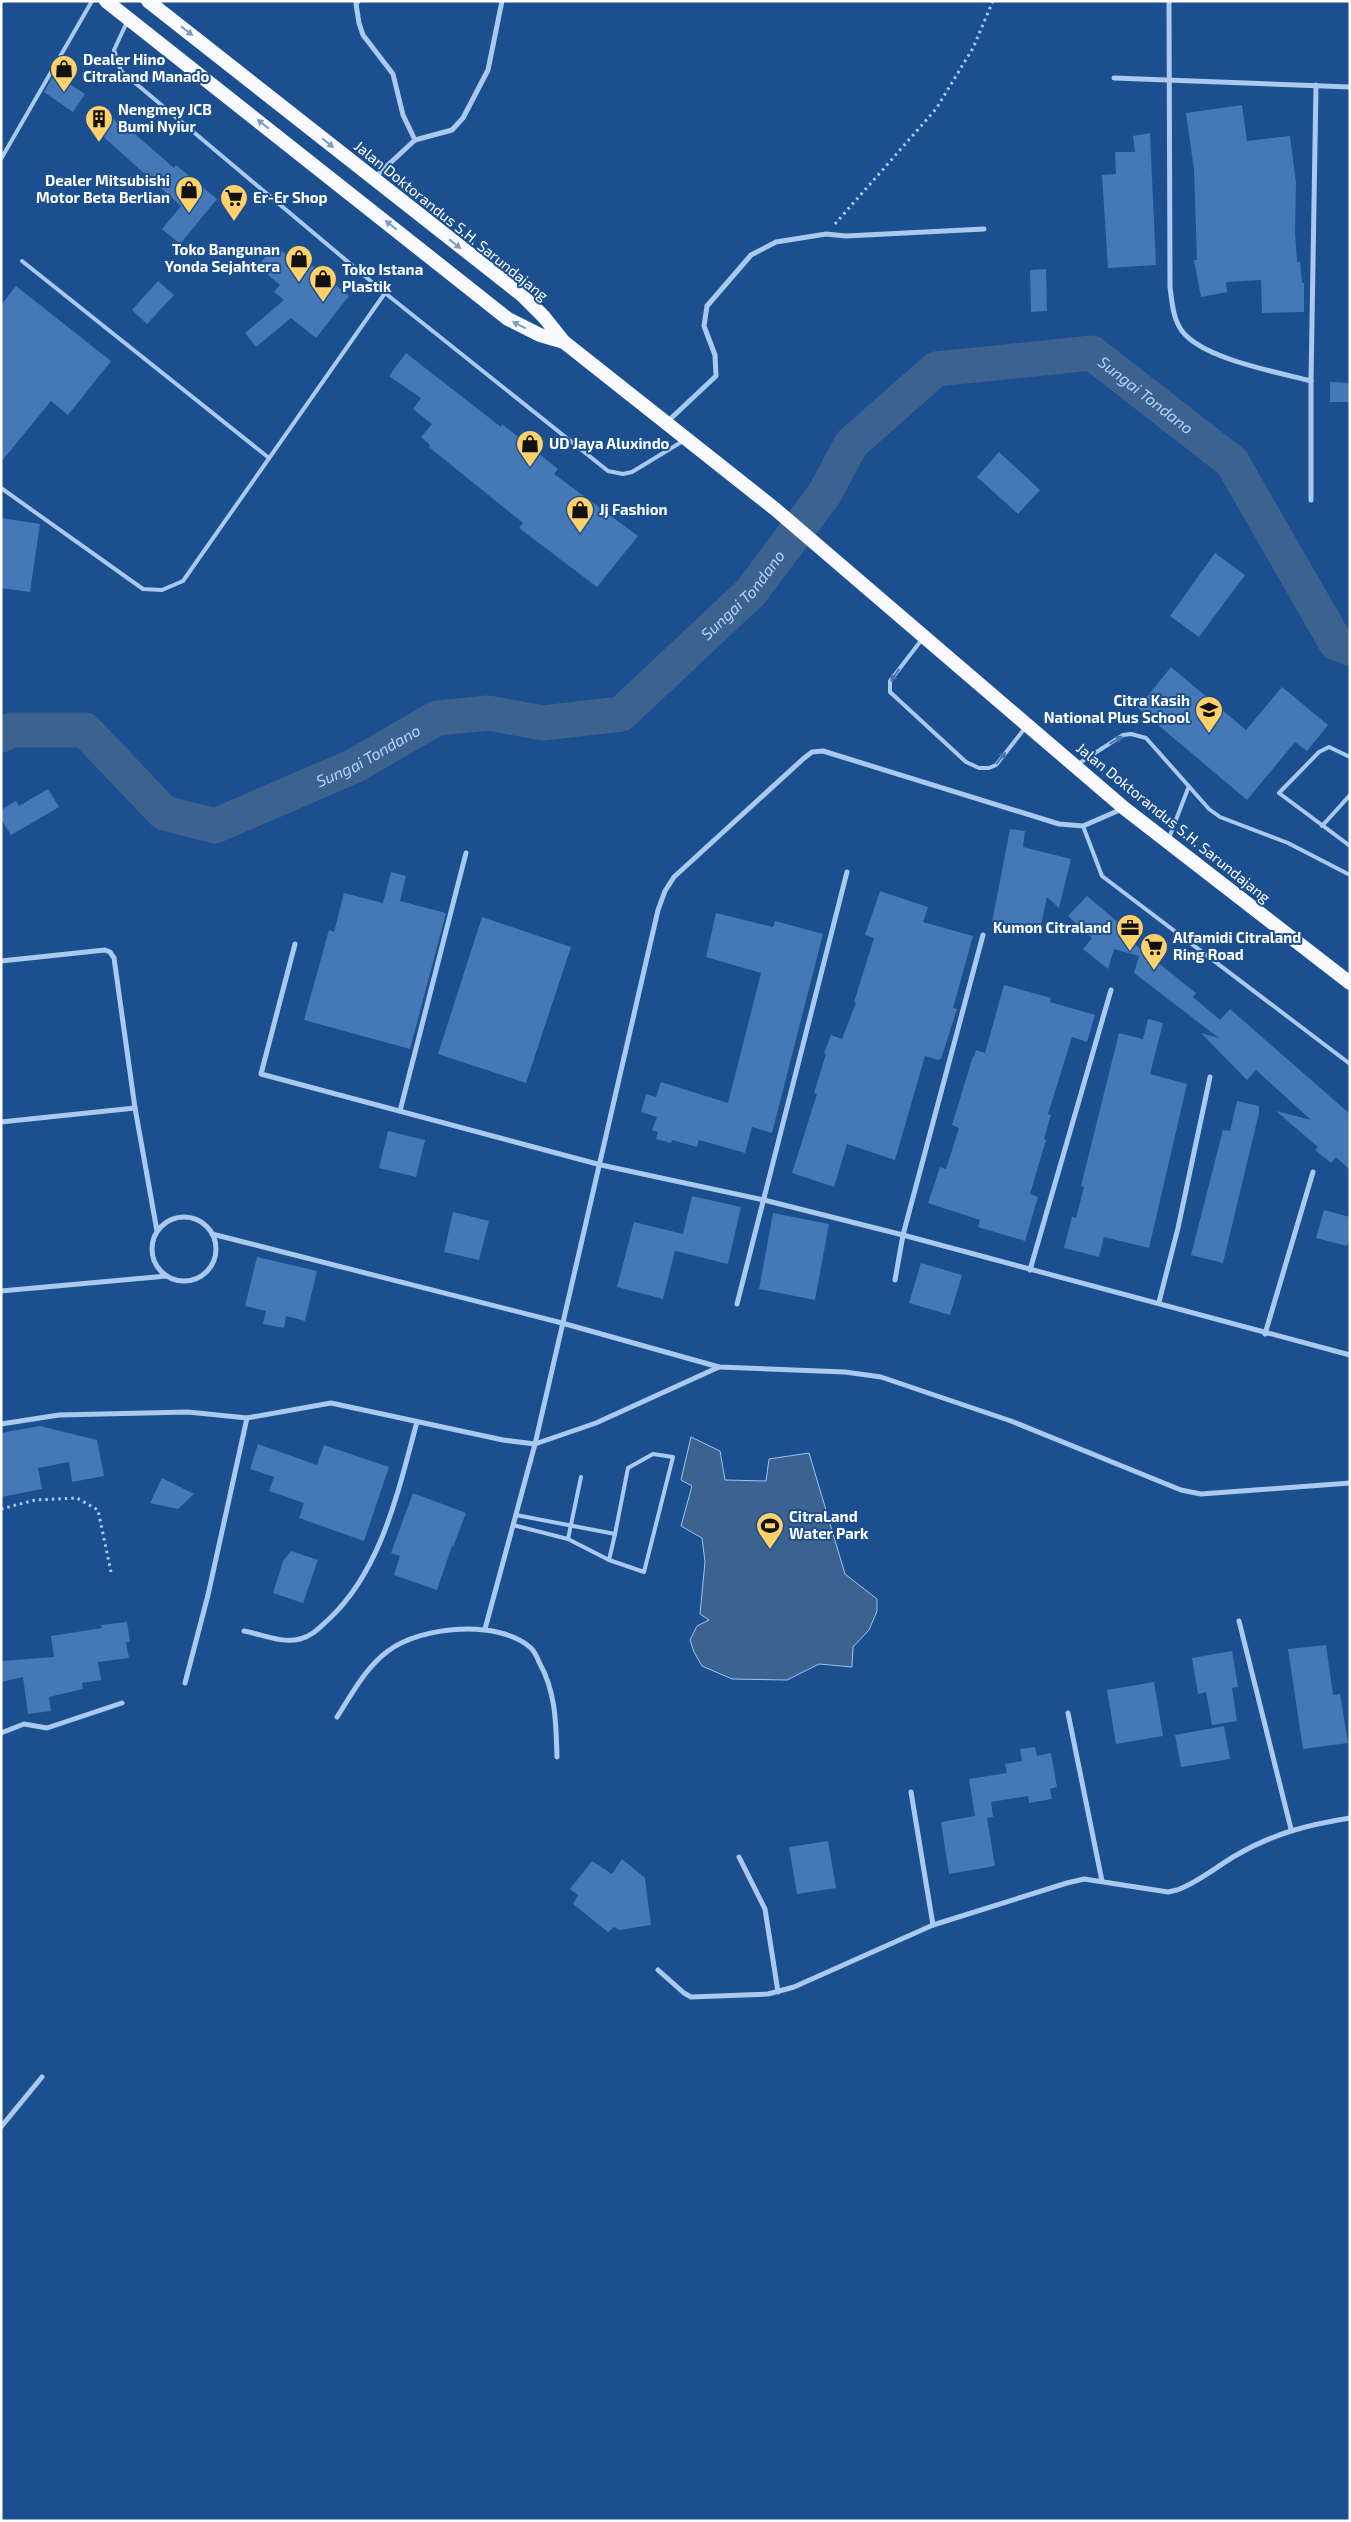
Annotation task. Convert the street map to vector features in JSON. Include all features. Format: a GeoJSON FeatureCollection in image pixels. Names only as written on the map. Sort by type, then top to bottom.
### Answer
{"type":"FeatureCollection","features":[{"type":"Feature","properties":{"kind":"highway"},"geometry":{"type":"LineString","coordinates":[[106,1],[508,319],[540,335],[564,342]]}},
{"type":"Feature","properties":{"kind":"highway","name":"Jalan Doktorandus S.H. Sarundajang"},"geometry":{"type":"LineString","coordinates":[[148,1],[522,295],[544,317],[564,342],[775,509],[1124,808],[1350,983]]}},
{"type":"Feature","properties":{"kind":"street"},"geometry":{"type":"LineString","coordinates":[[358,1],[356,4],[358,23],[363,35],[393,74],[402,115],[415,140]]}},
{"type":"Feature","properties":{"kind":"street"},"geometry":{"type":"LineString","coordinates":[[373,179],[415,140],[452,130],[463,118],[488,70],[502,1]]}},
{"type":"Feature","properties":{"kind":"street"},"geometry":{"type":"LineString","coordinates":[[1169,1],[1168,81],[1170,287],[1172,310],[1182,331],[1197,346],[1311,381]]}},
{"type":"Feature","properties":{"kind":"street"},"geometry":{"type":"LineString","coordinates":[[1114,78],[1350,87]]}},
{"type":"Feature","properties":{"kind":"street"},"geometry":{"type":"LineString","coordinates":[[1311,500],[1316,85]]}},
{"type":"Feature","properties":{"kind":"street"},"geometry":{"type":"LineString","coordinates":[[666,423],[716,376],[715,355],[704,326],[707,306],[751,256],[776,242],[826,234],[846,236],[984,229]]}},
{"type":"Feature","properties":{"kind":"street"},"geometry":{"type":"LineString","coordinates":[[485,1629],[536,1444],[562,1323],[601,1165],[658,910],[665,891],[674,877],[812,752],[823,751],[1059,824],[1083,826],[1124,808]]}},
{"type":"Feature","properties":{"kind":"street"},"geometry":{"type":"LineString","coordinates":[[400,1111],[466,853]]}},
{"type":"Feature","properties":{"kind":"street"},"geometry":{"type":"LineString","coordinates":[[737,1304],[847,872]]}},
{"type":"Feature","properties":{"kind":"street"},"geometry":{"type":"LineString","coordinates":[[895,1280],[903,1236],[983,935]]}},
{"type":"Feature","properties":{"kind":"street"},"geometry":{"type":"LineString","coordinates":[[295,944],[261,1074],[601,1165],[764,1200],[1159,1302],[1265,1334],[1350,1355]]}},
{"type":"Feature","properties":{"kind":"street"},"geometry":{"type":"LineString","coordinates":[[1,961],[105,950],[110,952],[115,962],[134,1108],[157,1231]]}},
{"type":"Feature","properties":{"kind":"street"},"geometry":{"type":"LineString","coordinates":[[1030,1270],[1111,990]]}},
{"type":"Feature","properties":{"kind":"street"},"geometry":{"type":"LineString","coordinates":[[1159,1302],[1178,1228],[1210,1077]]}},
{"type":"Feature","properties":{"kind":"street"},"geometry":{"type":"LineString","coordinates":[[1,1122],[134,1108]]}},
{"type":"Feature","properties":{"kind":"street"},"geometry":{"type":"LineString","coordinates":[[1265,1334],[1313,1172]]}},
{"type":"Feature","properties":{"kind":"street"},"geometry":{"type":"LineString","coordinates":[[1,1291],[167,1276],[186,1281],[206,1273],[216,1254],[212,1234],[206,1225],[186,1216],[170,1220],[157,1231],[152,1243],[153,1255],[158,1267],[167,1276]]}},
{"type":"Feature","properties":{"kind":"street"},"geometry":{"type":"LineString","coordinates":[[212,1234],[562,1323],[719,1367],[845,1372],[881,1377],[1011,1421],[1181,1490],[1201,1494],[1350,1483]]}},
{"type":"Feature","properties":{"kind":"street"},"geometry":{"type":"LineString","coordinates":[[1,1424],[59,1415],[188,1412],[247,1418],[331,1403],[503,1440],[536,1444],[596,1423],[719,1367]]}},
{"type":"Feature","properties":{"kind":"street"},"geometry":{"type":"LineString","coordinates":[[185,1683],[208,1595],[247,1418]]}},
{"type":"Feature","properties":{"kind":"street"},"geometry":{"type":"LineString","coordinates":[[244,1630],[291,1641],[299,1640],[312,1635],[347,1599],[371,1565],[400,1483],[417,1422]]}},
{"type":"Feature","properties":{"kind":"street"},"geometry":{"type":"LineString","coordinates":[[1239,1621],[1291,1829]]}},
{"type":"Feature","properties":{"kind":"street"},"geometry":{"type":"LineString","coordinates":[[338,1718],[370,1668],[388,1650],[408,1640],[429,1634],[461,1629],[485,1629],[510,1635],[532,1649],[546,1674],[555,1705],[557,1757]]}},
{"type":"Feature","properties":{"kind":"street"},"geometry":{"type":"LineString","coordinates":[[1,1733],[24,1724],[47,1728],[122,1703]]}},
{"type":"Feature","properties":{"kind":"street"},"geometry":{"type":"LineString","coordinates":[[1068,1714],[1102,1881]]}},
{"type":"Feature","properties":{"kind":"street"},"geometry":{"type":"LineString","coordinates":[[912,1792],[933,1925]]}},
{"type":"Feature","properties":{"kind":"street"},"geometry":{"type":"LineString","coordinates":[[658,1970],[691,1997],[778,1992],[794,1987],[933,1925],[1067,1883],[1084,1879],[1168,1892],[1177,1890],[1235,1856],[1291,1829],[1350,1818]]}},
{"type":"Feature","properties":{"kind":"street"},"geometry":{"type":"LineString","coordinates":[[739,1858],[765,1909],[778,1992]]}},
{"type":"Feature","properties":{"kind":"street"},"geometry":{"type":"LineString","coordinates":[[1,2127],[42,2077]]}},
{"type":"Feature","properties":{"kind":"lane"},"geometry":{"type":"LineString","coordinates":[[1,159],[92,1]]}},
{"type":"Feature","properties":{"kind":"lane"},"geometry":{"type":"LineString","coordinates":[[128,20],[114,50],[121,70],[385,293],[608,471],[623,474],[632,472],[686,440]]}},
{"type":"Feature","properties":{"kind":"lane"},"geometry":{"type":"LineString","coordinates":[[22,261],[269,458]]}},
{"type":"Feature","properties":{"kind":"lane"},"geometry":{"type":"LineString","coordinates":[[1,488],[143,589],[162,590],[183,581],[385,293]]}},
{"type":"Feature","properties":{"kind":"lane"},"geometry":{"type":"LineString","coordinates":[[924,636],[890,680],[890,692],[966,762],[985,768],[996,764],[1027,725]]}},
{"type":"Feature","properties":{"kind":"lane"},"geometry":{"type":"LineString","coordinates":[[1075,766],[1123,735],[1146,738],[1220,816],[1273,836],[1350,875]]}},
{"type":"Feature","properties":{"kind":"lane"},"geometry":{"type":"LineString","coordinates":[[1350,756],[1329,747],[1319,752],[1279,793],[1350,846]]}},
{"type":"Feature","properties":{"kind":"lane"},"geometry":{"type":"LineString","coordinates":[[1167,841],[1190,786]]}},
{"type":"Feature","properties":{"kind":"lane"},"geometry":{"type":"LineString","coordinates":[[1322,826],[1350,795]]}},
{"type":"Feature","properties":{"kind":"lane"},"geometry":{"type":"LineString","coordinates":[[1083,826],[1102,876],[1350,1064]]}},
{"type":"Feature","properties":{"kind":"lane"},"geometry":{"type":"LineString","coordinates":[[513,1525],[568,1538],[608,1560],[644,1572],[673,1457],[653,1454],[628,1468],[608,1560]]}},
{"type":"Feature","properties":{"kind":"lane"},"geometry":{"type":"LineString","coordinates":[[568,1538],[581,1477]]}},
{"type":"Feature","properties":{"kind":"lane"},"geometry":{"type":"LineString","coordinates":[[516,1514],[615,1534]]}},
{"type":"Feature","properties":{"kind":"path"},"geometry":{"type":"LineString","coordinates":[[826,234],[936,109],[973,48],[993,1]]}},
{"type":"Feature","properties":{"kind":"path"},"geometry":{"type":"LineString","coordinates":[[1,1509],[35,1500],[77,1498],[98,1510],[111,1572]]}},
{"type":"Feature","properties":{"kind":"water","name":"CitraLand Water Park"},"geometry":{"type":"Polygon","coordinates":[[[691,1437],[720,1451],[725,1480],[766,1481],[769,1459],[809,1453],[845,1574],[877,1599],[877,1611],[869,1630],[853,1647],[852,1667],[819,1664],[787,1680],[732,1679],[702,1666],[690,1640],[697,1626],[709,1620],[700,1614],[705,1562],[702,1538],[681,1526],[692,1486],[681,1480],[691,1437]]]}},
{"type":"Feature","properties":{"kind":"building","name":"Dealer Hino Citraland Manado"},"geometry":{"type":"Polygon","coordinates":[[[54,74],[85,94],[73,112],[44,92],[54,74]]]}},
{"type":"Feature","properties":{"kind":"building"},"geometry":{"type":"Polygon","coordinates":[[[1242,105],[1247,141],[1290,136],[1296,183],[1295,232],[1297,262],[1300,262],[1302,283],[1304,283],[1304,312],[1262,313],[1261,280],[1226,282],[1227,292],[1201,297],[1194,260],[1197,260],[1194,170],[1186,113],[1242,105]]]}},
{"type":"Feature","properties":{"kind":"building"},"geometry":{"type":"Polygon","coordinates":[[[111,117],[125,129],[127,127],[174,168],[176,165],[217,199],[180,244],[162,229],[181,206],[99,133],[111,117]]]}},
{"type":"Feature","properties":{"kind":"building"},"geometry":{"type":"Polygon","coordinates":[[[1150,133],[1156,265],[1108,268],[1102,175],[1116,174],[1115,152],[1135,152],[1133,136],[1150,133]]]}},
{"type":"Feature","properties":{"kind":"building"},"geometry":{"type":"Polygon","coordinates":[[[275,245],[297,264],[302,257],[349,296],[316,338],[291,318],[256,347],[245,333],[284,300],[274,292],[280,285],[258,266],[275,245]]]}},
{"type":"Feature","properties":{"kind":"building"},"geometry":{"type":"Polygon","coordinates":[[[1046,269],[1047,311],[1031,312],[1030,270],[1046,269]]]}},
{"type":"Feature","properties":{"kind":"building"},"geometry":{"type":"Polygon","coordinates":[[[158,281],[174,295],[147,324],[132,310],[158,281]]]}},
{"type":"Feature","properties":{"kind":"building"},"geometry":{"type":"Polygon","coordinates":[[[16,286],[111,361],[68,415],[51,401],[1,462],[1,305],[16,286]]]}},
{"type":"Feature","properties":{"kind":"building"},"geometry":{"type":"Polygon","coordinates":[[[406,353],[501,427],[502,424],[558,469],[554,474],[638,536],[597,587],[519,528],[523,523],[429,447],[430,445],[421,437],[432,424],[413,409],[421,398],[389,376],[406,353]]]}},
{"type":"Feature","properties":{"kind":"building"},"geometry":{"type":"Polygon","coordinates":[[[1330,382],[1350,383],[1350,402],[1330,402],[1330,382]]]}},
{"type":"Feature","properties":{"kind":"building"},"geometry":{"type":"Polygon","coordinates":[[[999,452],[1040,490],[1018,514],[977,477],[999,452]]]}},
{"type":"Feature","properties":{"kind":"building"},"geometry":{"type":"Polygon","coordinates":[[[1,518],[40,524],[30,592],[1,588],[1,518]]]}},
{"type":"Feature","properties":{"kind":"building"},"geometry":{"type":"Polygon","coordinates":[[[1215,553],[1245,575],[1199,637],[1170,616],[1215,553]]]}},
{"type":"Feature","properties":{"kind":"building","name":"Citra Kasih National Plus School"},"geometry":{"type":"Polygon","coordinates":[[[1171,667],[1246,730],[1282,687],[1328,725],[1307,751],[1295,742],[1247,800],[1138,708],[1171,667]]]}},
{"type":"Feature","properties":{"kind":"building"},"geometry":{"type":"Polygon","coordinates":[[[48,789],[59,807],[11,835],[1,819],[1,810],[16,801],[19,806],[48,789]]]}},
{"type":"Feature","properties":{"kind":"building"},"geometry":{"type":"Polygon","coordinates":[[[1010,829],[1025,831],[1023,847],[1071,859],[1059,908],[1047,897],[1039,934],[992,922],[1010,829]]]}},
{"type":"Feature","properties":{"kind":"building"},"geometry":{"type":"Polygon","coordinates":[[[391,872],[406,876],[400,901],[446,913],[410,1049],[304,1020],[329,930],[334,932],[344,893],[383,903],[391,872]]]}},
{"type":"Feature","properties":{"kind":"building"},"geometry":{"type":"Polygon","coordinates":[[[880,891],[928,907],[923,922],[973,936],[953,1008],[957,1009],[941,1059],[938,1060],[925,1056],[895,1160],[847,1144],[834,1187],[792,1173],[817,1094],[814,1093],[826,1054],[824,1053],[831,1035],[842,1039],[856,1003],[854,1002],[874,938],[865,935],[880,891]]]}},
{"type":"Feature","properties":{"kind":"building"},"geometry":{"type":"Polygon","coordinates":[[[1087,896],[1132,934],[1128,939],[1196,993],[1193,997],[1220,1020],[1230,1009],[1350,1114],[1350,1170],[1336,1157],[1331,1163],[1315,1150],[1318,1147],[1276,1111],[1311,1120],[1256,1070],[1247,1080],[1201,1033],[1219,1038],[1134,973],[1139,956],[1114,949],[1108,969],[1083,949],[1092,938],[1068,916],[1087,896]]]}},
{"type":"Feature","properties":{"kind":"building"},"geometry":{"type":"Polygon","coordinates":[[[716,913],[773,927],[775,921],[823,934],[772,1133],[752,1127],[745,1153],[699,1140],[697,1147],[672,1140],[671,1143],[656,1139],[658,1132],[652,1130],[657,1117],[641,1112],[646,1094],[656,1097],[661,1082],[728,1103],[761,973],[706,957],[716,913]]]}},
{"type":"Feature","properties":{"kind":"building"},"geometry":{"type":"Polygon","coordinates":[[[482,917],[571,947],[526,1083],[438,1054],[482,917]]]}},
{"type":"Feature","properties":{"kind":"building"},"geometry":{"type":"Polygon","coordinates":[[[1004,985],[1051,998],[1050,1002],[1095,1015],[1087,1042],[1072,1037],[1048,1114],[1051,1115],[1044,1139],[1046,1140],[1030,1194],[1038,1197],[1025,1241],[978,1227],[980,1220],[928,1203],[940,1167],[946,1169],[959,1128],[952,1125],[973,1056],[976,1050],[985,1053],[1004,985]]]}},
{"type":"Feature","properties":{"kind":"building"},"geometry":{"type":"Polygon","coordinates":[[[1148,1019],[1163,1023],[1150,1074],[1187,1084],[1149,1248],[1104,1237],[1099,1257],[1064,1248],[1072,1217],[1076,1218],[1084,1187],[1081,1186],[1119,1033],[1143,1039],[1148,1019]]]}},
{"type":"Feature","properties":{"kind":"building"},"geometry":{"type":"Polygon","coordinates":[[[1237,1101],[1259,1106],[1259,1113],[1223,1263],[1191,1255],[1223,1130],[1230,1131],[1237,1101]]]}},
{"type":"Feature","properties":{"kind":"building"},"geometry":{"type":"Polygon","coordinates":[[[388,1131],[425,1140],[416,1177],[379,1168],[388,1131]]]}},
{"type":"Feature","properties":{"kind":"building"},"geometry":{"type":"Polygon","coordinates":[[[692,1196],[741,1207],[728,1264],[675,1251],[663,1299],[617,1287],[634,1222],[683,1234],[692,1196]]]}},
{"type":"Feature","properties":{"kind":"building"},"geometry":{"type":"Polygon","coordinates":[[[1324,1210],[1350,1217],[1350,1237],[1347,1246],[1316,1238],[1324,1210]]]}},
{"type":"Feature","properties":{"kind":"building"},"geometry":{"type":"Polygon","coordinates":[[[453,1212],[489,1221],[479,1260],[444,1252],[453,1212]]]}},
{"type":"Feature","properties":{"kind":"building"},"geometry":{"type":"Polygon","coordinates":[[[773,1213],[829,1224],[815,1300],[759,1289],[773,1213]]]}},
{"type":"Feature","properties":{"kind":"building"},"geometry":{"type":"Polygon","coordinates":[[[257,1257],[317,1271],[305,1321],[286,1316],[284,1328],[263,1324],[266,1311],[245,1306],[257,1257]]]}},
{"type":"Feature","properties":{"kind":"building"},"geometry":{"type":"Polygon","coordinates":[[[921,1263],[962,1275],[950,1315],[909,1303],[921,1263]]]}},
{"type":"Feature","properties":{"kind":"building"},"geometry":{"type":"Polygon","coordinates":[[[40,1426],[97,1440],[104,1476],[72,1482],[69,1462],[38,1468],[42,1489],[1,1497],[1,1433],[40,1426]]]}},
{"type":"Feature","properties":{"kind":"building"},"geometry":{"type":"Polygon","coordinates":[[[258,1444],[317,1465],[324,1445],[389,1467],[364,1541],[299,1518],[304,1503],[269,1491],[274,1477],[250,1469],[258,1444]]]}},
{"type":"Feature","properties":{"kind":"building"},"geometry":{"type":"Polygon","coordinates":[[[162,1478],[194,1494],[178,1509],[150,1503],[162,1478]]]}},
{"type":"Feature","properties":{"kind":"building"},"geometry":{"type":"Polygon","coordinates":[[[413,1493],[466,1513],[437,1590],[394,1575],[400,1556],[391,1553],[413,1493]]]}},
{"type":"Feature","properties":{"kind":"building"},"geometry":{"type":"Polygon","coordinates":[[[291,1551],[318,1560],[303,1603],[273,1593],[283,1561],[291,1551]]]}},
{"type":"Feature","properties":{"kind":"building"},"geometry":{"type":"Polygon","coordinates":[[[127,1622],[130,1642],[126,1642],[129,1658],[98,1662],[101,1680],[82,1683],[83,1689],[49,1697],[51,1711],[28,1714],[23,1677],[1,1682],[1,1661],[54,1657],[51,1636],[102,1628],[101,1625],[127,1622]]]}},
{"type":"Feature","properties":{"kind":"building"},"geometry":{"type":"Polygon","coordinates":[[[1326,1645],[1333,1695],[1340,1694],[1348,1743],[1303,1749],[1288,1649],[1326,1645]]]}},
{"type":"Feature","properties":{"kind":"building"},"geometry":{"type":"Polygon","coordinates":[[[1232,1651],[1238,1687],[1232,1688],[1237,1721],[1212,1725],[1206,1692],[1198,1694],[1192,1658],[1232,1651]]]}},
{"type":"Feature","properties":{"kind":"building"},"geometry":{"type":"Polygon","coordinates":[[[1154,1682],[1163,1736],[1116,1744],[1107,1690],[1154,1682]]]}},
{"type":"Feature","properties":{"kind":"building"},"geometry":{"type":"Polygon","coordinates":[[[1224,1726],[1230,1759],[1181,1767],[1175,1735],[1224,1726]]]}},
{"type":"Feature","properties":{"kind":"building"},"geometry":{"type":"Polygon","coordinates":[[[1035,1747],[1037,1756],[1051,1753],[1057,1787],[1050,1789],[1052,1799],[1029,1803],[1028,1796],[991,1802],[993,1817],[987,1818],[995,1866],[949,1874],[941,1822],[975,1816],[969,1779],[1007,1773],[1005,1764],[1022,1761],[1020,1749],[1035,1747]]]}},
{"type":"Feature","properties":{"kind":"building"},"geometry":{"type":"Polygon","coordinates":[[[828,1841],[836,1888],[797,1894],[789,1847],[828,1841]]]}},
{"type":"Feature","properties":{"kind":"building"},"geometry":{"type":"Polygon","coordinates":[[[622,1859],[645,1878],[651,1925],[619,1930],[614,1927],[608,1932],[573,1904],[578,1895],[570,1889],[592,1861],[612,1874],[622,1859]]]}},
{"type":"Feature","properties":{"kind":"waterway","name":"Sungai Tondano"},"geometry":{"type":"LineString","coordinates":[[1,735],[11,730],[85,730],[164,813],[215,826],[354,766],[437,718],[488,713],[543,723],[621,714],[751,592],[825,493],[851,444],[936,369],[1092,353],[1232,462],[1336,643],[1350,648]]}},
{"type":"Feature","properties":{"kind":"place","name":"Dealer Hino Citraland Manado"},"geometry":{"type":"Point","coordinates":[64,93]}},
{"type":"Feature","properties":{"kind":"place","name":"Nengmey JCB Bumi Nyiur"},"geometry":{"type":"Point","coordinates":[99,143]}},
{"type":"Feature","properties":{"kind":"place","name":"Dealer Mitsubishi Motor Beta Berlian"},"geometry":{"type":"Point","coordinates":[189,214]}},
{"type":"Feature","properties":{"kind":"place","name":"Er-Er Shop"},"geometry":{"type":"Point","coordinates":[234,222]}},
{"type":"Feature","properties":{"kind":"place","name":"Toko Bangunan Yonda Sejahtera"},"geometry":{"type":"Point","coordinates":[299,283]}},
{"type":"Feature","properties":{"kind":"place","name":"Toko Istana Plastik"},"geometry":{"type":"Point","coordinates":[323,303]}},
{"type":"Feature","properties":{"kind":"place","name":"UD Jaya Aluxindo"},"geometry":{"type":"Point","coordinates":[530,468]}},
{"type":"Feature","properties":{"kind":"place","name":"Jj Fashion"},"geometry":{"type":"Point","coordinates":[580,534]}},
{"type":"Feature","properties":{"kind":"place","name":"Citra Kasih National Plus School"},"geometry":{"type":"Point","coordinates":[1209,734]}},
{"type":"Feature","properties":{"kind":"place","name":"Kumon Citraland"},"geometry":{"type":"Point","coordinates":[1130,952]}},
{"type":"Feature","properties":{"kind":"place","name":"Alfamidi Citraland Ring Road"},"geometry":{"type":"Point","coordinates":[1154,971]}},
{"type":"Feature","properties":{"kind":"place","name":"CitraLand Water Park"},"geometry":{"type":"Point","coordinates":[770,1550]}}]}
